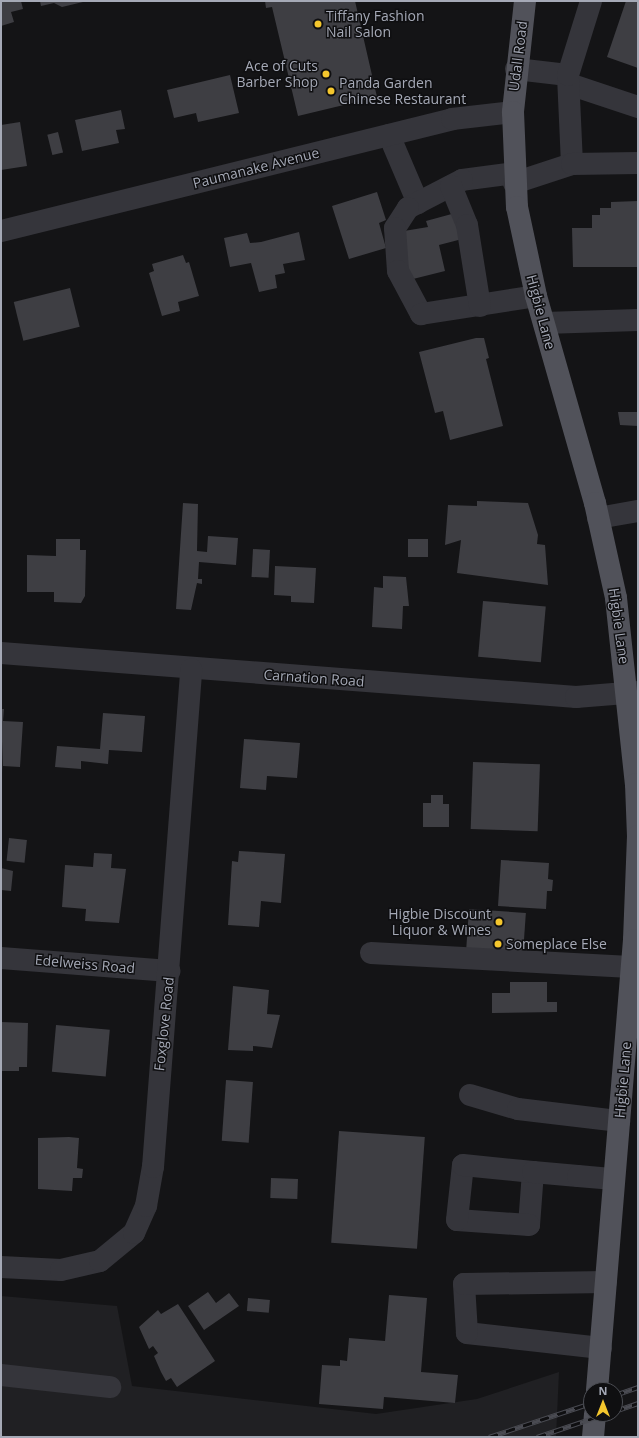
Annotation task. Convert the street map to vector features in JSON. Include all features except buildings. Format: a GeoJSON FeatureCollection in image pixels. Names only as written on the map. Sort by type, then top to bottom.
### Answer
{"type":"FeatureCollection","features":[{"type":"Feature","properties":{"kind":"main road","name":"Udall Road"},"geometry":{"type":"LineString","coordinates":[[513,112],[516,69],[525,1]]}},
{"type":"Feature","properties":{"kind":"main road","name":"Higbie Lane"},"geometry":{"type":"LineString","coordinates":[[513,112],[514,178],[536,296],[598,518],[616,598],[633,693],[638,861],[632,967],[631,1056],[619,1121],[598,1382]]}},
{"type":"Feature","properties":{"kind":"main road"},"geometry":{"type":"LineString","coordinates":[[593,1437],[594,1422]]}},
{"type":"Feature","properties":{"kind":"street"},"geometry":{"type":"LineString","coordinates":[[572,164],[569,80],[592,1]]}},
{"type":"Feature","properties":{"kind":"street"},"geometry":{"type":"LineString","coordinates":[[516,69],[569,80],[638,107]]}},
{"type":"Feature","properties":{"kind":"street","name":"Paumanake Avenue"},"geometry":{"type":"LineString","coordinates":[[1,231],[452,119],[513,112]]}},
{"type":"Feature","properties":{"kind":"street"},"geometry":{"type":"LineString","coordinates":[[389,135],[418,203]]}},
{"type":"Feature","properties":{"kind":"street"},"geometry":{"type":"LineString","coordinates":[[536,296],[480,306],[421,314],[398,271],[395,228],[408,208],[462,180],[514,178],[572,164],[638,163]]}},
{"type":"Feature","properties":{"kind":"street"},"geometry":{"type":"LineString","coordinates":[[451,186],[467,225],[480,306]]}},
{"type":"Feature","properties":{"kind":"street"},"geometry":{"type":"LineString","coordinates":[[544,323],[638,320]]}},
{"type":"Feature","properties":{"kind":"street"},"geometry":{"type":"LineString","coordinates":[[598,518],[638,511]]}},
{"type":"Feature","properties":{"kind":"street","name":"Carnation Road"},"geometry":{"type":"LineString","coordinates":[[1,653],[190,669],[576,697],[633,693]]}},
{"type":"Feature","properties":{"kind":"street","name":"Foxglove Road"},"geometry":{"type":"LineString","coordinates":[[1,1267],[61,1270],[100,1261],[134,1233],[146,1206],[153,1167],[169,971],[190,669]]}},
{"type":"Feature","properties":{"kind":"street"},"geometry":{"type":"LineString","coordinates":[[371,953],[632,967]]}},
{"type":"Feature","properties":{"kind":"street","name":"Edelweiss Road"},"geometry":{"type":"LineString","coordinates":[[1,958],[169,971]]}},
{"type":"Feature","properties":{"kind":"street"},"geometry":{"type":"LineString","coordinates":[[470,1095],[518,1109],[619,1121]]}},
{"type":"Feature","properties":{"kind":"street"},"geometry":{"type":"LineString","coordinates":[[533,1172],[614,1179]]}},
{"type":"Feature","properties":{"kind":"street"},"geometry":{"type":"LineString","coordinates":[[601,1348],[467,1333],[464,1284],[606,1282]]}},
{"type":"Feature","properties":{"kind":"street"},"geometry":{"type":"LineString","coordinates":[[1,1375],[110,1387]]}},
{"type":"Feature","properties":{"kind":"shaded area"},"geometry":{"type":"Polygon","coordinates":[[[1,1296],[117,1306],[132,1386],[376,1414],[477,1399],[559,1372],[556,1437],[1,1437],[1,1296]]]}},
{"type":"Feature","properties":{"kind":"railway"},"geometry":{"type":"LineString","coordinates":[[623,1392],[638,1387]]}},
{"type":"Feature","properties":{"kind":"railway"},"geometry":{"type":"LineString","coordinates":[[623,1408],[638,1403]]}},
{"type":"Feature","properties":{"kind":"railway"},"geometry":{"type":"LineString","coordinates":[[489,1437],[583,1406]]}},
{"type":"Feature","properties":{"kind":"railway"},"geometry":{"type":"LineString","coordinates":[[537,1437],[583,1421]]}},
{"type":"Feature","properties":{"kind":"place","name":"Tiffany Fashion Nail Salon"},"geometry":{"type":"Point","coordinates":[318,24]}},
{"type":"Feature","properties":{"kind":"place","name":"Ace of Cuts Barber Shop"},"geometry":{"type":"Point","coordinates":[326,74]}},
{"type":"Feature","properties":{"kind":"place","name":"Panda Garden Chinese Restaurant"},"geometry":{"type":"Point","coordinates":[331,91]}},
{"type":"Feature","properties":{"kind":"place","name":"Higbie Discount Liquor & Wines"},"geometry":{"type":"Point","coordinates":[499,922]}},
{"type":"Feature","properties":{"kind":"place","name":"Someplace Else"},"geometry":{"type":"Point","coordinates":[498,944]}}]}
